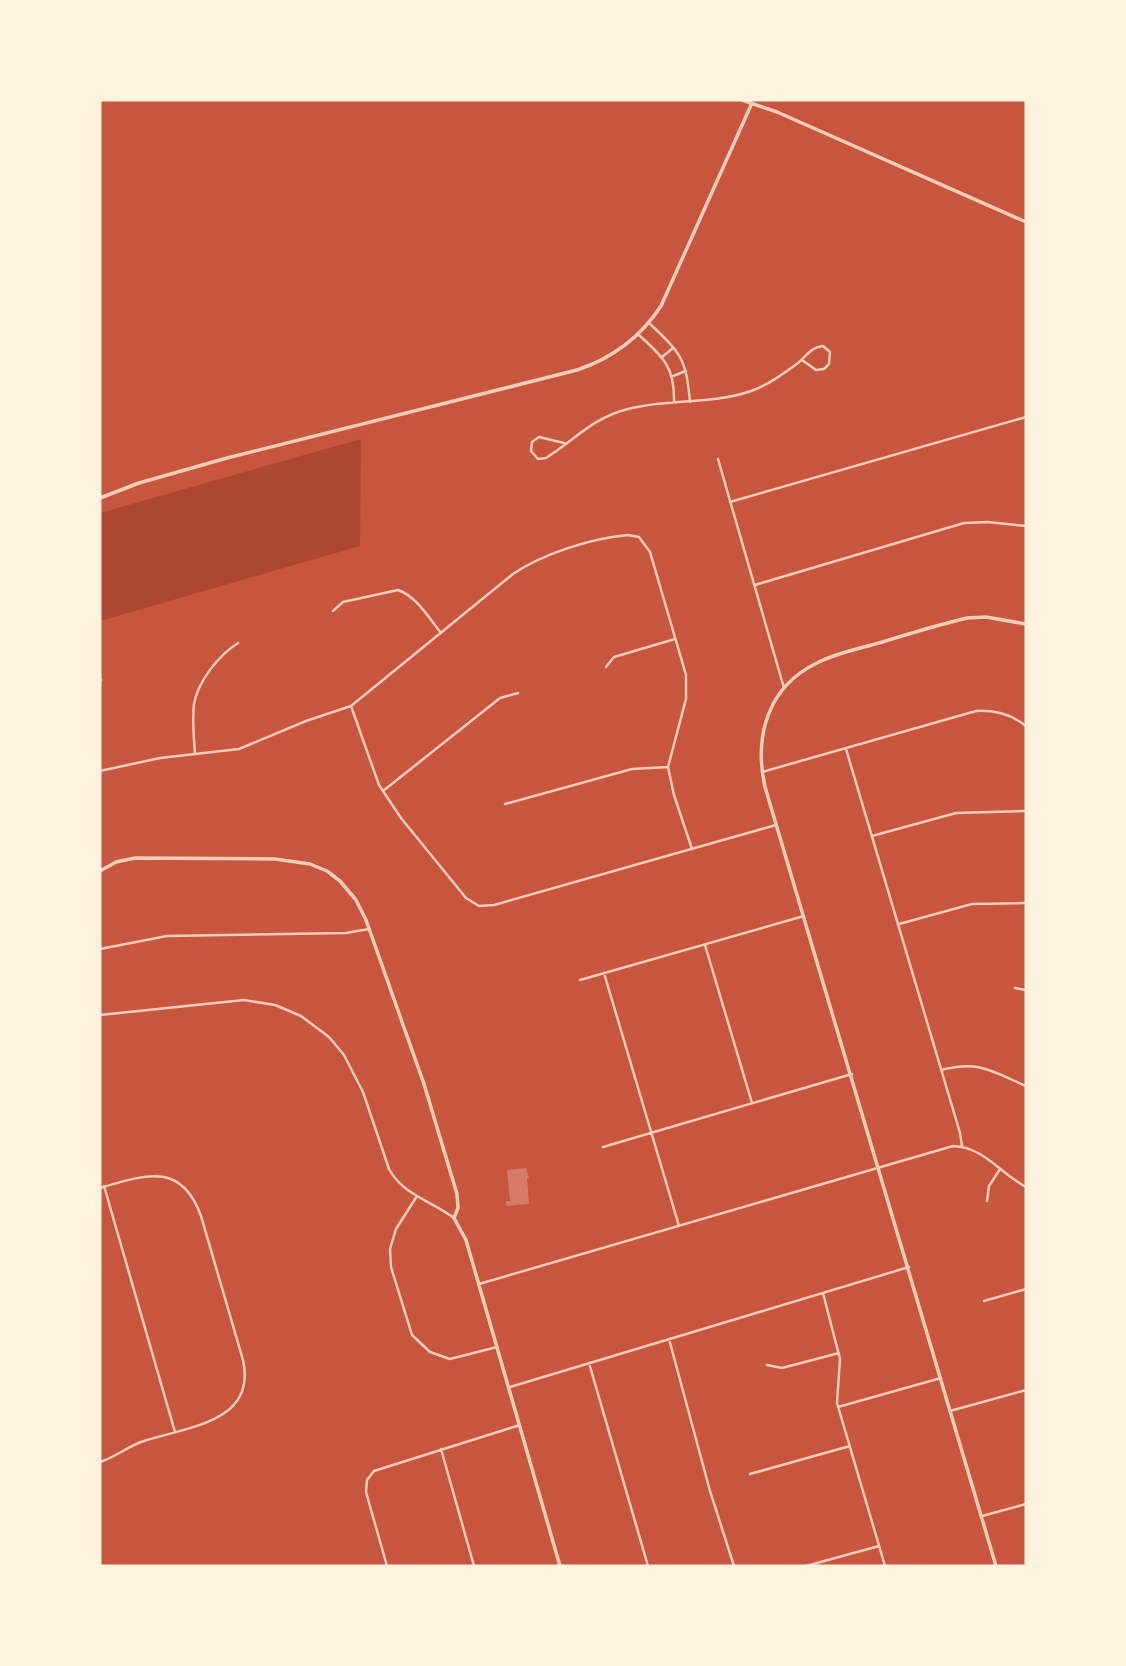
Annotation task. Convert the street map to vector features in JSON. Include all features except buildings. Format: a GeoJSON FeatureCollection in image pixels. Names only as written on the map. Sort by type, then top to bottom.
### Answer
{"type":"FeatureCollection","features":[{"type":"Feature","properties":{"kind":"street"},"geometry":{"type":"LineString","coordinates":[[742,100],[1026,222]]}},
{"type":"Feature","properties":{"kind":"street"},"geometry":{"type":"LineString","coordinates":[[100,498],[139,483],[216,461],[577,370],[614,354],[639,335],[672,285],[752,103]]}},
{"type":"Feature","properties":{"kind":"street"},"geometry":{"type":"LineString","coordinates":[[649,323],[682,358],[690,402]]}},
{"type":"Feature","properties":{"kind":"street"},"geometry":{"type":"LineString","coordinates":[[639,335],[662,357],[673,376],[674,402]]}},
{"type":"Feature","properties":{"kind":"street"},"geometry":{"type":"LineString","coordinates":[[564,443],[539,437],[532,442],[531,451],[538,459],[547,458],[591,424],[643,405],[723,399],[752,391],[802,360],[813,348],[823,346],[830,352],[831,359],[824,369],[816,370],[802,360]]}},
{"type":"Feature","properties":{"kind":"street"},"geometry":{"type":"LineString","coordinates":[[662,357],[674,348]]}},
{"type":"Feature","properties":{"kind":"street"},"geometry":{"type":"LineString","coordinates":[[673,376],[686,371]]}},
{"type":"Feature","properties":{"kind":"street"},"geometry":{"type":"LineString","coordinates":[[730,502],[1026,417]]}},
{"type":"Feature","properties":{"kind":"street"},"geometry":{"type":"LineString","coordinates":[[718,459],[784,688]]}},
{"type":"Feature","properties":{"kind":"street"},"geometry":{"type":"LineString","coordinates":[[755,585],[964,523],[988,522],[1026,526]]}},
{"type":"Feature","properties":{"kind":"street"},"geometry":{"type":"LineString","coordinates":[[100,771],[160,758],[247,747],[306,721],[351,706],[532,561],[555,552],[628,535],[639,537],[650,552],[686,676],[687,699],[668,767],[692,849]]}},
{"type":"Feature","properties":{"kind":"street"},"geometry":{"type":"LineString","coordinates":[[332,611],[343,602],[398,590],[406,593],[441,633]]}},
{"type":"Feature","properties":{"kind":"street"},"geometry":{"type":"LineString","coordinates":[[996,1566],[777,825],[762,772],[760,753],[763,732],[771,710],[784,688],[803,671],[823,660],[953,621],[986,617],[1026,624]]}},
{"type":"Feature","properties":{"kind":"street"},"geometry":{"type":"LineString","coordinates":[[606,667],[614,657],[675,639]]}},
{"type":"Feature","properties":{"kind":"street"},"geometry":{"type":"LineString","coordinates":[[195,755],[194,709],[197,695],[216,663],[238,643]]}},
{"type":"Feature","properties":{"kind":"street"},"geometry":{"type":"LineString","coordinates":[[383,791],[500,698],[518,693]]}},
{"type":"Feature","properties":{"kind":"street"},"geometry":{"type":"LineString","coordinates":[[351,706],[383,791],[473,904],[481,906],[501,903],[777,825]]}},
{"type":"Feature","properties":{"kind":"street"},"geometry":{"type":"LineString","coordinates":[[762,772],[976,711],[998,712],[1011,716],[1026,726]]}},
{"type":"Feature","properties":{"kind":"street"},"geometry":{"type":"LineString","coordinates":[[846,749],[962,1146]]}},
{"type":"Feature","properties":{"kind":"street"},"geometry":{"type":"LineString","coordinates":[[505,804],[625,771],[668,767]]}},
{"type":"Feature","properties":{"kind":"street"},"geometry":{"type":"LineString","coordinates":[[871,836],[956,813],[1026,811]]}},
{"type":"Feature","properties":{"kind":"street"},"geometry":{"type":"LineString","coordinates":[[100,871],[116,862],[135,858],[296,860],[320,867],[340,881],[356,900],[369,929],[424,1084],[458,1201],[454,1218]]}},
{"type":"Feature","properties":{"kind":"street"},"geometry":{"type":"LineString","coordinates":[[898,924],[972,904],[1026,903]]}},
{"type":"Feature","properties":{"kind":"street"},"geometry":{"type":"LineString","coordinates":[[580,980],[804,916]]}},
{"type":"Feature","properties":{"kind":"street"},"geometry":{"type":"LineString","coordinates":[[100,949],[167,936],[346,933],[369,929]]}},
{"type":"Feature","properties":{"kind":"street"},"geometry":{"type":"LineString","coordinates":[[705,945],[752,1103]]}},
{"type":"Feature","properties":{"kind":"street"},"geometry":{"type":"LineString","coordinates":[[604,973],[679,1226]]}},
{"type":"Feature","properties":{"kind":"street"},"geometry":{"type":"LineString","coordinates":[[1015,988],[1026,990]]}},
{"type":"Feature","properties":{"kind":"street"},"geometry":{"type":"LineString","coordinates":[[100,1015],[244,1000],[275,1004],[301,1016],[329,1037],[344,1055],[363,1092],[391,1173],[402,1187],[454,1218],[466,1240],[561,1566]]}},
{"type":"Feature","properties":{"kind":"street"},"geometry":{"type":"LineString","coordinates":[[941,1070],[961,1065],[980,1066],[1026,1086]]}},
{"type":"Feature","properties":{"kind":"street"},"geometry":{"type":"LineString","coordinates":[[603,1147],[852,1074]]}},
{"type":"Feature","properties":{"kind":"street"},"geometry":{"type":"LineString","coordinates":[[479,1284],[935,1151],[962,1146],[980,1153],[1026,1186]]}},
{"type":"Feature","properties":{"kind":"street"},"geometry":{"type":"LineString","coordinates":[[986,1201],[989,1186],[1000,1169]]}},
{"type":"Feature","properties":{"kind":"street"},"geometry":{"type":"LineString","coordinates":[[100,1462],[135,1444],[175,1432],[211,1421],[226,1413],[242,1391],[245,1377],[243,1360],[196,1202],[186,1189],[170,1178],[148,1175],[102,1187],[175,1432]]}},
{"type":"Feature","properties":{"kind":"street"},"geometry":{"type":"LineString","coordinates":[[417,1196],[396,1229],[389,1258],[412,1335],[430,1352],[450,1359],[497,1347]]}},
{"type":"Feature","properties":{"kind":"street"},"geometry":{"type":"LineString","coordinates":[[508,1387],[909,1267]]}},
{"type":"Feature","properties":{"kind":"street"},"geometry":{"type":"LineString","coordinates":[[984,1301],[1026,1289]]}},
{"type":"Feature","properties":{"kind":"street"},"geometry":{"type":"LineString","coordinates":[[823,1293],[839,1353],[838,1406],[885,1566]]}},
{"type":"Feature","properties":{"kind":"street"},"geometry":{"type":"LineString","coordinates":[[669,1339],[710,1491],[734,1566]]}},
{"type":"Feature","properties":{"kind":"street"},"geometry":{"type":"LineString","coordinates":[[767,1365],[782,1368],[839,1353]]}},
{"type":"Feature","properties":{"kind":"street"},"geometry":{"type":"LineString","coordinates":[[589,1363],[648,1566]]}},
{"type":"Feature","properties":{"kind":"street"},"geometry":{"type":"LineString","coordinates":[[838,1406],[941,1378]]}},
{"type":"Feature","properties":{"kind":"street"},"geometry":{"type":"LineString","coordinates":[[950,1411],[1026,1390]]}},
{"type":"Feature","properties":{"kind":"street"},"geometry":{"type":"LineString","coordinates":[[387,1566],[368,1498],[367,1480],[379,1468],[520,1425]]}},
{"type":"Feature","properties":{"kind":"street"},"geometry":{"type":"LineString","coordinates":[[750,1474],[850,1446]]}},
{"type":"Feature","properties":{"kind":"street"},"geometry":{"type":"LineString","coordinates":[[441,1449],[474,1566]]}},
{"type":"Feature","properties":{"kind":"street"},"geometry":{"type":"LineString","coordinates":[[981,1517],[1026,1504]]}},
{"type":"Feature","properties":{"kind":"street"},"geometry":{"type":"LineString","coordinates":[[806,1566],[879,1546]]}},
{"type":"Feature","properties":{"kind":"shaded area"},"geometry":{"type":"Polygon","coordinates":[[[361,439],[360,546],[100,621],[100,513],[361,439]]]}}]}
